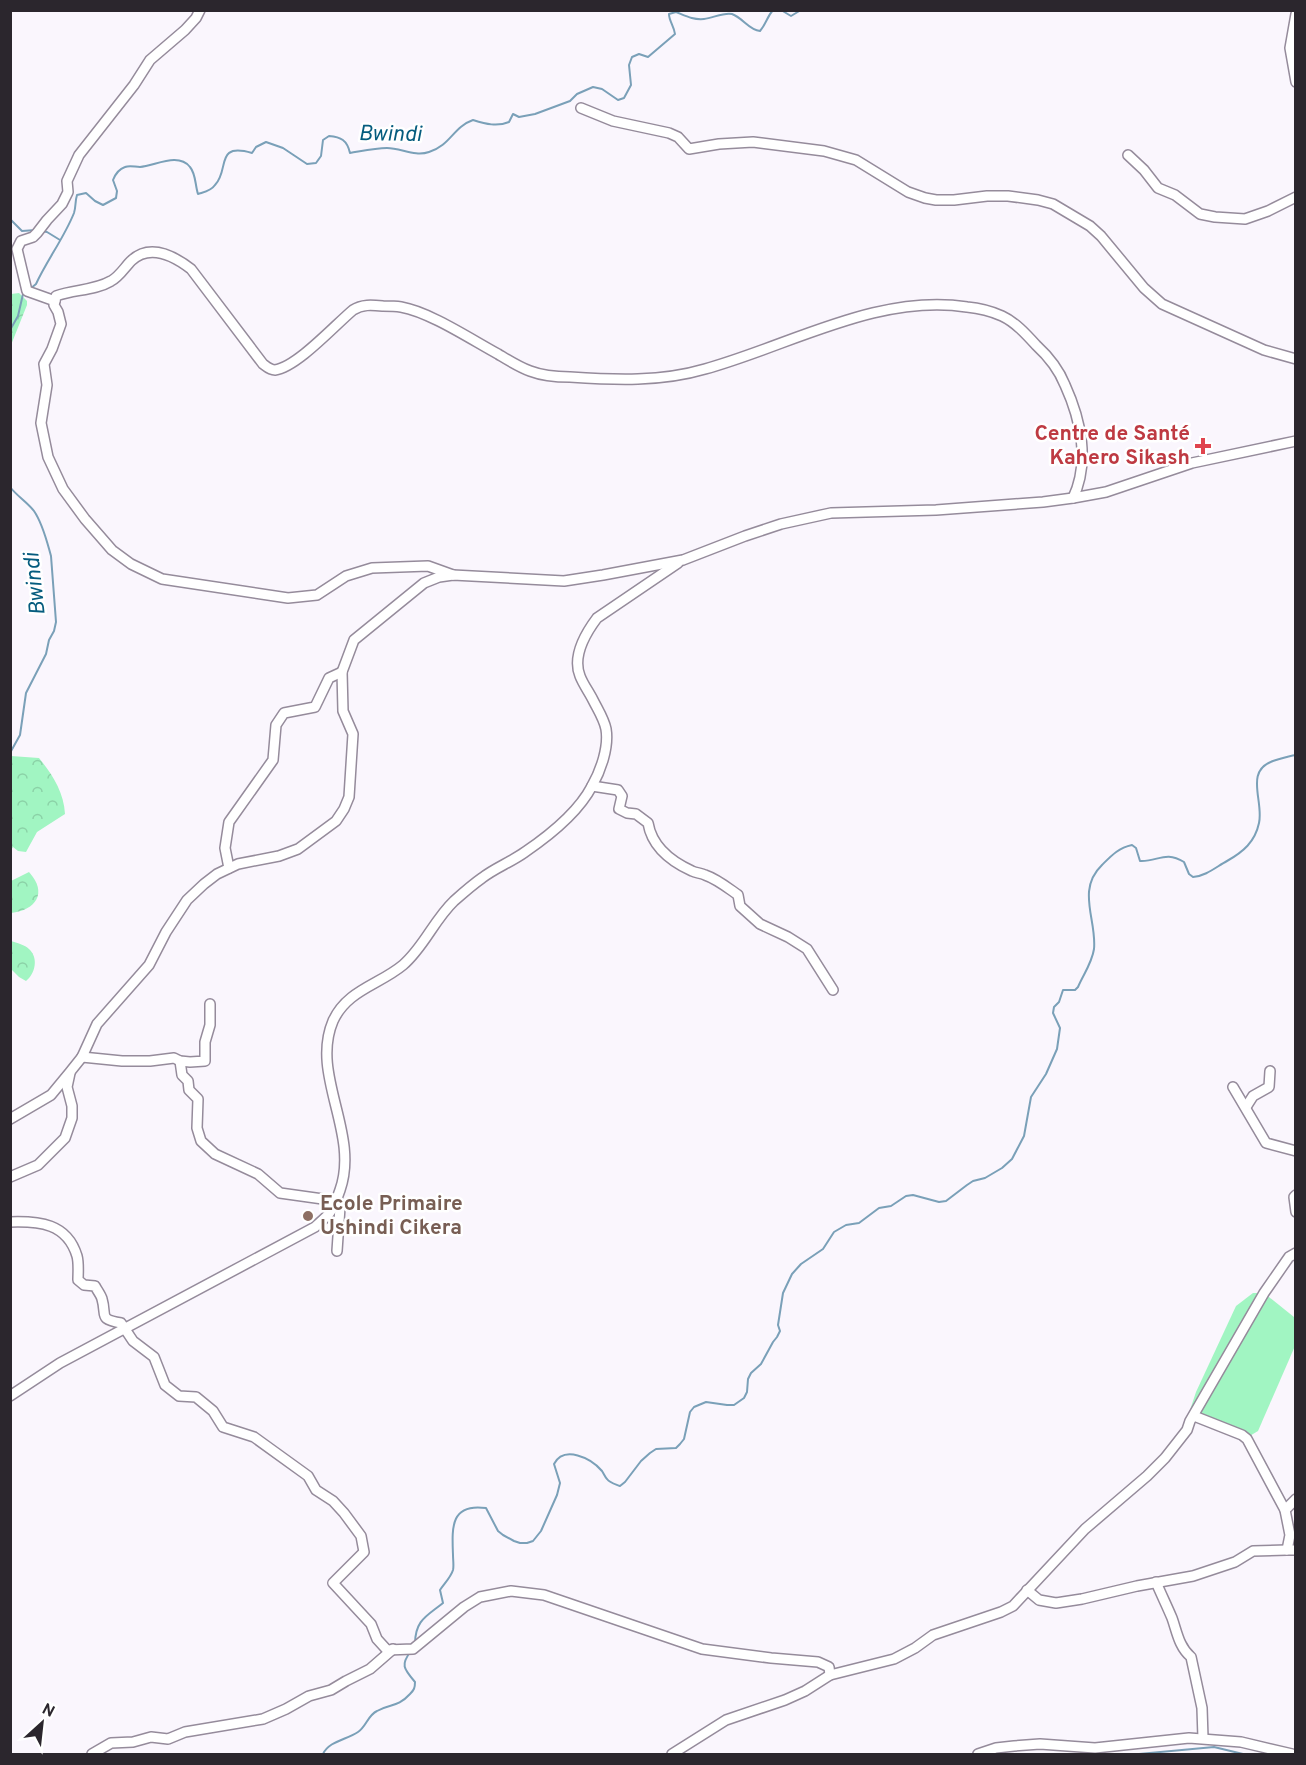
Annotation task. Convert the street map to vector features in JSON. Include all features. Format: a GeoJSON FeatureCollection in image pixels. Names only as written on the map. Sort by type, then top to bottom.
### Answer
{"type":"FeatureCollection","features":[{"type":"Feature","properties":{"kind":"street"},"geometry":{"type":"LineString","coordinates":[[55,301],[27,291],[17,249],[21,241],[33,237],[62,204],[68,192],[67,181],[79,155],[134,86],[150,60],[190,24],[200,10]]}},
{"type":"Feature","properties":{"kind":"street"},"geometry":{"type":"LineString","coordinates":[[1296,14],[1290,48],[1296,82]]}},
{"type":"Feature","properties":{"kind":"street"},"geometry":{"type":"LineString","coordinates":[[580,108],[613,121],[669,133],[689,149],[753,142],[838,154],[856,160],[902,189],[925,198],[954,200],[1008,196],[1053,204],[1090,226],[1101,236],[1144,288],[1162,304],[1264,350],[1296,359]]}},
{"type":"Feature","properties":{"kind":"street"},"geometry":{"type":"LineString","coordinates":[[1128,155],[1158,188],[1168,191],[1200,214],[1207,216],[1245,219],[1296,197]]}},
{"type":"Feature","properties":{"kind":"street"},"geometry":{"type":"LineString","coordinates":[[453,575],[428,566],[372,568],[346,576],[317,595],[288,598],[162,579],[131,564],[112,550],[85,519],[63,489],[48,457],[41,423],[47,385],[44,364],[61,324],[54,305],[56,296],[96,288],[114,280],[133,259],[143,254],[159,252],[179,260],[191,269],[263,364],[270,369],[276,370],[296,361],[352,310],[359,306],[369,305],[403,307],[436,320],[530,371],[551,376],[612,380],[658,378],[704,370],[824,328],[889,310],[952,304],[979,309],[1002,316],[1024,331],[1047,356],[1063,380],[1076,407],[1081,439],[1081,477],[1073,498]]}},
{"type":"Feature","properties":{"kind":"street"},"geometry":{"type":"LineString","coordinates":[[10,1119],[51,1095],[70,1072],[82,1057],[97,1024],[149,965],[166,932],[187,900],[204,884],[217,874],[237,864],[279,856],[298,849],[336,821],[349,797],[353,734],[344,711],[342,672],[354,640],[424,583],[453,575],[564,581],[603,575],[683,560],[781,524],[831,513],[936,510],[1073,498],[1106,492],[1192,463],[1296,441]]}},
{"type":"Feature","properties":{"kind":"street"},"geometry":{"type":"LineString","coordinates":[[10,1396],[60,1362],[125,1330],[315,1227],[329,1214],[337,1201],[343,1182],[345,1164],[342,1130],[326,1057],[328,1037],[334,1019],[353,994],[387,977],[404,965],[452,903],[482,878],[525,852],[559,826],[581,803],[592,786],[606,747],[606,731],[602,717],[580,675],[577,660],[582,643],[597,618],[683,560]]}},
{"type":"Feature","properties":{"kind":"street"},"geometry":{"type":"LineString","coordinates":[[229,868],[225,848],[229,822],[273,760],[276,725],[284,713],[315,707],[329,678],[342,672]]}},
{"type":"Feature","properties":{"kind":"street"},"geometry":{"type":"LineString","coordinates":[[592,786],[618,790],[622,796],[620,809],[636,814],[648,823],[650,834],[656,845],[674,861],[706,875],[738,895],[740,906],[760,924],[807,949],[833,990]]}},
{"type":"Feature","properties":{"kind":"street"},"geometry":{"type":"LineString","coordinates":[[82,1057],[122,1061],[174,1058],[180,1061],[205,1061],[210,1026],[210,1004]]}},
{"type":"Feature","properties":{"kind":"street"},"geometry":{"type":"LineString","coordinates":[[180,1061],[182,1075],[188,1081],[189,1090],[198,1099],[197,1128],[201,1141],[215,1154],[258,1174],[280,1193],[337,1201]]}},
{"type":"Feature","properties":{"kind":"street"},"geometry":{"type":"LineString","coordinates":[[1245,1107],[1253,1096],[1269,1087],[1270,1071]]}},
{"type":"Feature","properties":{"kind":"street"},"geometry":{"type":"LineString","coordinates":[[10,1177],[39,1165],[64,1138],[72,1118],[72,1106],[67,1087],[70,1072]]}},
{"type":"Feature","properties":{"kind":"street"},"geometry":{"type":"LineString","coordinates":[[1233,1087],[1266,1143],[1296,1151]]}},
{"type":"Feature","properties":{"kind":"street"},"geometry":{"type":"LineString","coordinates":[[1296,1195],[1294,1197],[1296,1212]]}},
{"type":"Feature","properties":{"kind":"street"},"geometry":{"type":"LineString","coordinates":[[337,1201],[340,1207],[337,1251]]}},
{"type":"Feature","properties":{"kind":"street"},"geometry":{"type":"LineString","coordinates":[[10,1222],[34,1221],[51,1225],[67,1238],[77,1256],[78,1280],[84,1285],[95,1286],[102,1298],[104,1315],[109,1321],[121,1323],[133,1341],[154,1357],[165,1385],[178,1396],[196,1397],[213,1412],[223,1427],[254,1437],[308,1476],[316,1490],[333,1501],[344,1513],[361,1536],[364,1552],[333,1583],[371,1623],[377,1639],[387,1650],[413,1649],[464,1607],[480,1597],[511,1591],[544,1595],[702,1649],[818,1662],[829,1667],[830,1675]]}},
{"type":"Feature","properties":{"kind":"street"},"geometry":{"type":"LineString","coordinates":[[672,1755],[726,1720],[785,1700],[805,1691],[830,1675],[894,1659],[906,1654],[933,1635],[1013,1606],[1085,1529],[1165,1458],[1187,1430],[1264,1293],[1289,1257],[1296,1253]]}},
{"type":"Feature","properties":{"kind":"street"},"geometry":{"type":"LineString","coordinates":[[1027,1590],[1039,1600],[1056,1603],[1193,1576],[1235,1562],[1253,1551],[1291,1550],[1285,1510],[1247,1439],[1194,1416]]}},
{"type":"Feature","properties":{"kind":"street"},"geometry":{"type":"LineString","coordinates":[[1285,1510],[1296,1498]]}},
{"type":"Feature","properties":{"kind":"street"},"geometry":{"type":"LineString","coordinates":[[1156,1582],[1172,1618],[1176,1635],[1184,1651],[1191,1657],[1202,1708],[1203,1738]]}},
{"type":"Feature","properties":{"kind":"street"},"geometry":{"type":"LineString","coordinates":[[92,1755],[111,1743],[133,1742],[151,1737],[168,1739],[185,1732],[264,1719],[309,1696],[331,1690],[370,1669],[393,1649]]}},
{"type":"Feature","properties":{"kind":"street"},"geometry":{"type":"LineString","coordinates":[[978,1755],[996,1748],[1014,1746],[1040,1744],[1095,1748],[1190,1738],[1241,1742],[1292,1755]]}},
{"type":"Feature","properties":{"kind":"green space"},"geometry":{"type":"Polygon","coordinates":[[[19,293],[27,301],[27,305],[11,345],[11,294],[19,293]]]}},
{"type":"Feature","properties":{"kind":"green space"},"geometry":{"type":"Polygon","coordinates":[[[11,756],[39,758],[56,784],[64,806],[65,814],[37,832],[26,852],[18,851],[13,847],[11,850],[11,756]]]}},
{"type":"Feature","properties":{"kind":"green space"},"geometry":{"type":"Polygon","coordinates":[[[29,872],[38,887],[36,899],[27,908],[11,913],[11,881],[29,872]]]}},
{"type":"Feature","properties":{"kind":"green space"},"geometry":{"type":"Polygon","coordinates":[[[11,941],[27,948],[34,957],[34,970],[26,981],[11,969],[11,941]]]}},
{"type":"Feature","properties":{"kind":"green space"},"geometry":{"type":"Polygon","coordinates":[[[1253,1293],[1264,1293],[1294,1317],[1295,1346],[1258,1431],[1243,1440],[1187,1419],[1196,1392],[1236,1306],[1253,1293]]]}},
{"type":"Feature","properties":{"kind":"waterway","name":"Bwindi"},"geometry":{"type":"LineString","coordinates":[[30,289],[36,284],[70,222],[75,211],[77,195],[86,193],[103,205],[116,198],[117,191],[113,180],[125,167],[140,167],[173,160],[185,163],[193,173],[198,194],[215,185],[228,154],[232,151],[252,153],[256,147],[266,142],[283,148],[307,164],[316,163],[321,156],[323,140],[329,136],[343,140],[350,153],[387,148],[413,153],[429,152],[442,145],[461,127],[473,120],[505,124],[509,122],[513,114],[519,117],[535,114],[570,101],[577,94],[593,87],[602,89],[618,100],[624,98],[631,85],[629,65],[632,57],[639,54],[648,57],[675,34],[669,14],[676,12],[700,19],[732,14],[760,31],[773,10]]}},
{"type":"Feature","properties":{"kind":"waterway","name":"Bwindi"},"geometry":{"type":"LineString","coordinates":[[781,10],[791,16],[801,10]]}},
{"type":"Feature","properties":{"kind":"waterway"},"geometry":{"type":"LineString","coordinates":[[10,219],[22,231],[36,230]]}},
{"type":"Feature","properties":{"kind":"waterway"},"geometry":{"type":"LineString","coordinates":[[41,231],[60,240]]}},
{"type":"Feature","properties":{"kind":"waterway","name":"Bwindi"},"geometry":{"type":"LineString","coordinates":[[10,330],[18,316],[23,294]]}},
{"type":"Feature","properties":{"kind":"waterway","name":"Bwindi"},"geometry":{"type":"LineString","coordinates":[[10,487],[34,511],[44,533],[51,556],[56,622],[46,654],[26,693],[20,735],[10,753]]}},
{"type":"Feature","properties":{"kind":"waterway"},"geometry":{"type":"LineString","coordinates":[[415,1644],[417,1629],[423,1619],[443,1603],[440,1590],[453,1570],[453,1536],[459,1514],[474,1507],[486,1508],[498,1531],[514,1541],[527,1543],[533,1541],[541,1531],[557,1495],[560,1483],[554,1464],[558,1458],[571,1454],[585,1458],[597,1466],[610,1482],[620,1486],[650,1453],[656,1449],[676,1448],[680,1444],[684,1439],[690,1412],[694,1407],[706,1402],[734,1405],[744,1398],[751,1373],[761,1364],[780,1331],[778,1325],[783,1293],[792,1274],[801,1264],[823,1249],[834,1232],[846,1225],[859,1223],[879,1208],[891,1206],[906,1196],[913,1195],[939,1202],[946,1201],[973,1181],[985,1178],[1012,1159],[1024,1136],[1031,1097],[1046,1074],[1057,1049],[1060,1028],[1053,1013],[1054,1007],[1059,1002],[1063,990],[1075,990],[1078,987],[1093,954],[1094,938],[1089,895],[1094,875],[1115,853],[1132,845],[1136,848],[1140,861],[1172,857],[1184,862],[1189,874],[1193,877],[1211,871],[1233,858],[1251,841],[1257,830],[1260,814],[1257,788],[1259,772],[1273,761],[1296,755]]}},
{"type":"Feature","properties":{"kind":"waterway"},"geometry":{"type":"LineString","coordinates":[[323,1754],[329,1746],[361,1730],[374,1713],[398,1703],[411,1693],[415,1682],[405,1667],[405,1660],[411,1651]]}},
{"type":"Feature","properties":{"kind":"waterway"},"geometry":{"type":"LineString","coordinates":[[1139,1754],[1214,1747],[1243,1754]]}},
{"type":"Feature","properties":{"kind":"place","name":"Centre de Santé Kahero Sikash"},"geometry":{"type":"Point","coordinates":[1203,446]}},
{"type":"Feature","properties":{"kind":"place","name":"Ecole Primaire Ushindi Cikera"},"geometry":{"type":"Point","coordinates":[308,1216]}}]}
